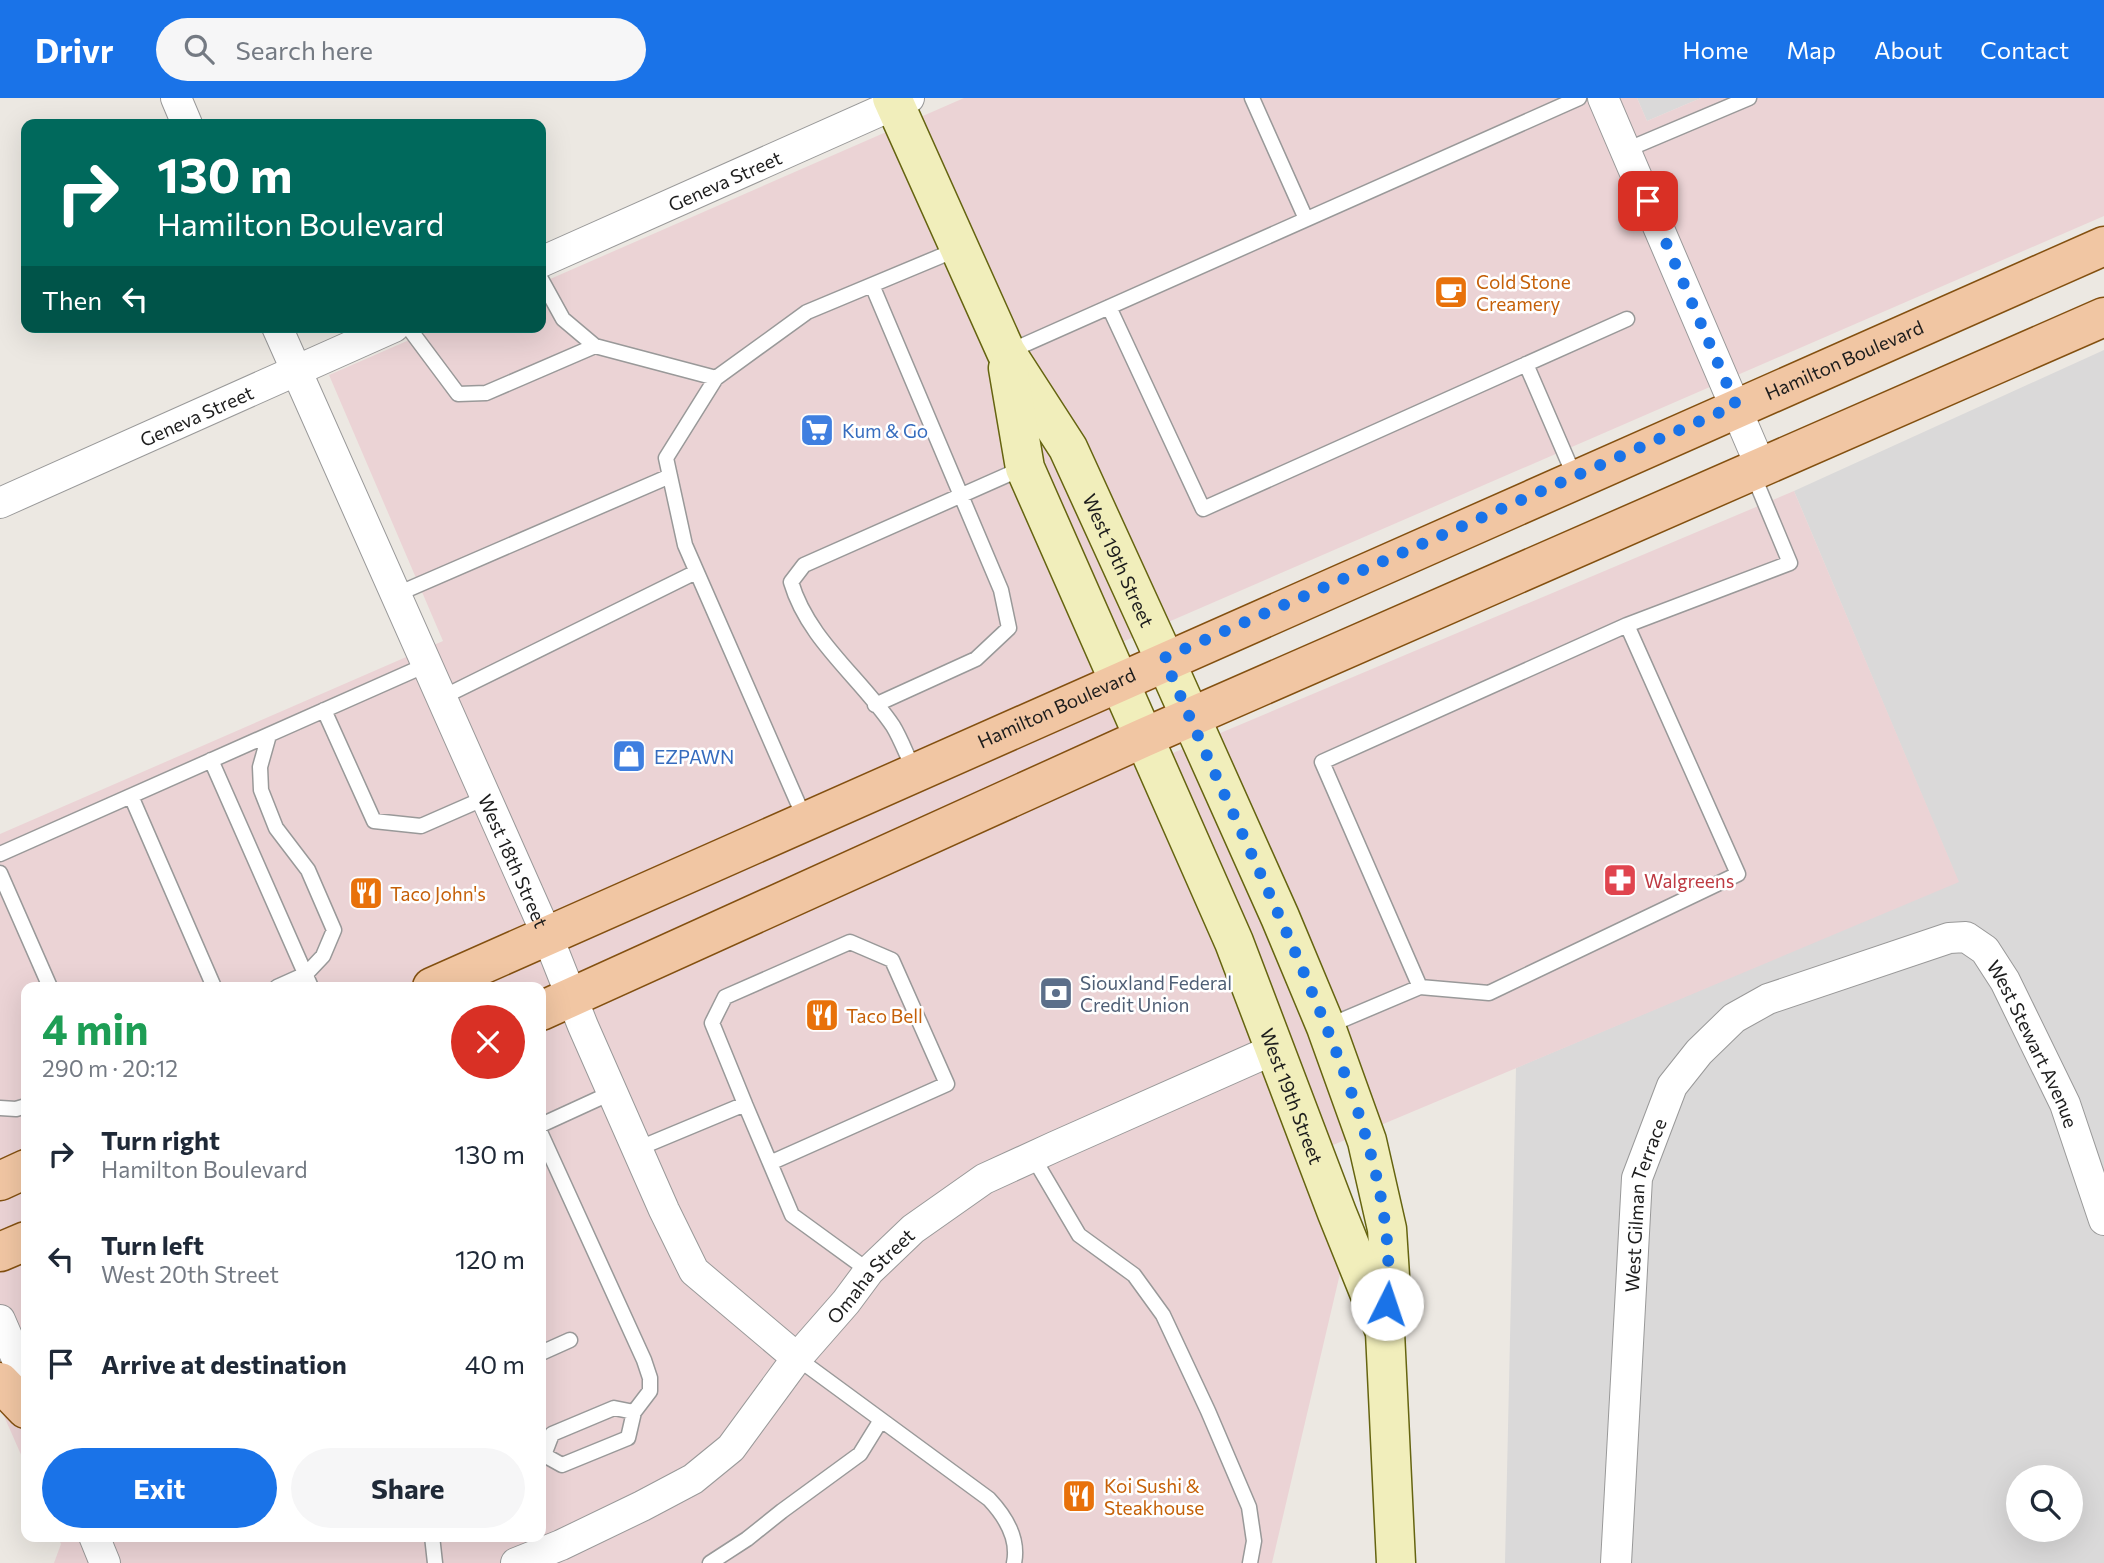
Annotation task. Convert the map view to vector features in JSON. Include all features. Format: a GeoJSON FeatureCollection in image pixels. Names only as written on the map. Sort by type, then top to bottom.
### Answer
{"type":"FeatureCollection","features":[{"type":"Feature","properties":{"kind":"main road","name":"West 19th Street"},"geometry":{"type":"LineString","coordinates":[[899,100],[1006,352],[1068,447],[1164,658],[1280,917],[1326,1027],[1367,1141],[1387,1229],[1390,1276],[1385,1332],[1396,1563]]}},
{"type":"Feature","properties":{"kind":"main road","name":"Hamilton Boulevard"},"geometry":{"type":"LineString","coordinates":[[443,982],[1116,679],[2104,246]]}},
{"type":"Feature","properties":{"kind":"main road"},"geometry":{"type":"LineString","coordinates":[[556,1004],[1143,738],[2104,317]]}},
{"type":"Feature","properties":{"kind":"main road","name":"West 19th Street"},"geometry":{"type":"LineString","coordinates":[[1006,352],[1025,468],[1234,942],[1385,1332]]}},
{"type":"Feature","properties":{"kind":"main road"},"geometry":{"type":"LineString","coordinates":[[1200,866],[1248,939],[1283,1006],[1326,1027]]}},
{"type":"Feature","properties":{"kind":"main road"},"geometry":{"type":"LineString","coordinates":[[1275,1049],[1300,1061],[1322,1101],[1344,1163],[1387,1229]]}},
{"type":"Feature","properties":{"kind":"main road"},"geometry":{"type":"LineString","coordinates":[[0,1181],[21,1172]]}},
{"type":"Feature","properties":{"kind":"main road"},"geometry":{"type":"LineString","coordinates":[[0,1252],[21,1243]]}},
{"type":"Feature","properties":{"kind":"main road"},"geometry":{"type":"LineString","coordinates":[[0,1382],[21,1404]]}},
{"type":"Feature","properties":{"kind":"street"},"geometry":{"type":"LineString","coordinates":[[176,98],[185,119]]}},
{"type":"Feature","properties":{"kind":"street"},"geometry":{"type":"LineString","coordinates":[[1603,98],[1736,405],[1756,469]]}},
{"type":"Feature","properties":{"kind":"street","name":"Geneva Street"},"geometry":{"type":"LineString","coordinates":[[546,260],[899,100]]}},
{"type":"Feature","properties":{"kind":"street","name":"West 18th Street"},"geometry":{"type":"LineString","coordinates":[[280,333],[547,935],[556,1004],[613,1092],[664,1210],[694,1271],[797,1358]]}},
{"type":"Feature","properties":{"kind":"street","name":"Geneva Street"},"geometry":{"type":"LineString","coordinates":[[0,503],[381,333]]}},
{"type":"Feature","properties":{"kind":"street","name":"West Stewart Avenue"},"geometry":{"type":"LineString","coordinates":[[1868,965],[1949,938],[1966,937],[1984,950],[2005,981],[2065,1104],[2104,1220]]}},
{"type":"Feature","properties":{"kind":"street","name":"West Gilman Terrace"},"geometry":{"type":"LineString","coordinates":[[1616,1563],[1637,1178],[1672,1086],[1699,1052],[1734,1018],[1768,999],[1868,965]]}},
{"type":"Feature","properties":{"kind":"street","name":"Omaha Street"},"geometry":{"type":"LineString","coordinates":[[516,1563],[596,1528],[693,1479],[731,1448],[797,1358],[869,1271],[913,1229],[984,1179],[1275,1049]]}},
{"type":"Feature","properties":{"kind":"street"},"geometry":{"type":"LineString","coordinates":[[0,1320],[21,1368]]}},
{"type":"Feature","properties":{"kind":"street"},"geometry":{"type":"LineString","coordinates":[[97,1542],[106,1563]]}},
{"type":"Feature","properties":{"kind":"lane"},"geometry":{"type":"LineString","coordinates":[[1252,98],[1306,219]]}},
{"type":"Feature","properties":{"kind":"lane"},"geometry":{"type":"LineString","coordinates":[[1006,352],[1579,98]]}},
{"type":"Feature","properties":{"kind":"lane"},"geometry":{"type":"LineString","coordinates":[[1626,150],[1749,98]]}},
{"type":"Feature","properties":{"kind":"lane"},"geometry":{"type":"LineString","coordinates":[[805,820],[685,545],[666,458],[716,378],[807,313],[960,248]]}},
{"type":"Feature","properties":{"kind":"lane"},"geometry":{"type":"LineString","coordinates":[[872,285],[1001,590],[1009,628],[976,659],[876,705]]}},
{"type":"Feature","properties":{"kind":"lane"},"geometry":{"type":"LineString","coordinates":[[546,288],[563,319],[595,346],[716,378]]}},
{"type":"Feature","properties":{"kind":"lane"},"geometry":{"type":"LineString","coordinates":[[1109,307],[1203,509],[1627,319]]}},
{"type":"Feature","properties":{"kind":"lane"},"geometry":{"type":"LineString","coordinates":[[412,333],[458,394],[486,393],[595,346]]}},
{"type":"Feature","properties":{"kind":"lane"},"geometry":{"type":"LineString","coordinates":[[1526,364],[1575,477]]}},
{"type":"Feature","properties":{"kind":"lane"},"geometry":{"type":"LineString","coordinates":[[914,771],[893,727],[816,632],[795,596],[791,582],[804,565],[1025,468]]}},
{"type":"Feature","properties":{"kind":"lane"},"geometry":{"type":"LineString","coordinates":[[1420,987],[1321,762],[1627,625],[1790,564],[1756,469]]}},
{"type":"Feature","properties":{"kind":"lane"},"geometry":{"type":"LineString","coordinates":[[395,595],[670,476]]}},
{"type":"Feature","properties":{"kind":"lane"},"geometry":{"type":"LineString","coordinates":[[441,698],[696,572]]}},
{"type":"Feature","properties":{"kind":"lane"},"geometry":{"type":"LineString","coordinates":[[1326,1027],[1420,987],[1489,993],[1738,874],[1627,625]]}},
{"type":"Feature","properties":{"kind":"lane"},"geometry":{"type":"LineString","coordinates":[[0,854],[426,666]]}},
{"type":"Feature","properties":{"kind":"lane"},"geometry":{"type":"LineString","coordinates":[[324,710],[374,821],[421,826],[485,798]]}},
{"type":"Feature","properties":{"kind":"lane"},"geometry":{"type":"LineString","coordinates":[[269,735],[260,767],[261,790],[276,828],[308,870],[334,930],[308,981]]}},
{"type":"Feature","properties":{"kind":"lane"},"geometry":{"type":"LineString","coordinates":[[212,760],[308,981]]}},
{"type":"Feature","properties":{"kind":"lane"},"geometry":{"type":"LineString","coordinates":[[131,796],[212,982]]}},
{"type":"Feature","properties":{"kind":"lane"},"geometry":{"type":"LineString","coordinates":[[0,873],[48,982]]}},
{"type":"Feature","properties":{"kind":"lane"},"geometry":{"type":"LineString","coordinates":[[770,1163],[947,1084],[892,960],[850,942],[725,997],[712,1023],[745,1104],[770,1163],[792,1214],[869,1271]]}},
{"type":"Feature","properties":{"kind":"lane"},"geometry":{"type":"LineString","coordinates":[[546,1123],[613,1092]]}},
{"type":"Feature","properties":{"kind":"lane"},"geometry":{"type":"LineString","coordinates":[[638,1149],[745,1104]]}},
{"type":"Feature","properties":{"kind":"lane"},"geometry":{"type":"LineString","coordinates":[[0,1108],[21,1108]]}},
{"type":"Feature","properties":{"kind":"lane"},"geometry":{"type":"LineString","coordinates":[[546,1145],[650,1378],[650,1391],[634,1412],[628,1438],[562,1465],[546,1458]]}},
{"type":"Feature","properties":{"kind":"lane"},"geometry":{"type":"LineString","coordinates":[[1033,1157],[1079,1235],[1134,1275],[1163,1315],[1249,1507],[1254,1541],[1250,1563]]}},
{"type":"Feature","properties":{"kind":"lane"},"geometry":{"type":"LineString","coordinates":[[546,1351],[570,1340]]}},
{"type":"Feature","properties":{"kind":"lane"},"geometry":{"type":"LineString","coordinates":[[797,1358],[989,1499],[1004,1515],[1016,1556],[1014,1563]]}},
{"type":"Feature","properties":{"kind":"lane"},"geometry":{"type":"LineString","coordinates":[[546,1447],[552,1434],[614,1408],[634,1412]]}},
{"type":"Feature","properties":{"kind":"lane"},"geometry":{"type":"LineString","coordinates":[[709,1563],[747,1539],[860,1454],[881,1420]]}},
{"type":"Feature","properties":{"kind":"lane"},"geometry":{"type":"LineString","coordinates":[[433,1542],[435,1563]]}},
{"type":"Feature","properties":{"kind":"shaded area"},"geometry":{"type":"Polygon","coordinates":[[[964,98],[1637,98],[1647,121],[1701,98],[2104,98],[2104,216],[1106,649],[1142,766],[1794,491],[1959,882],[1307,1156],[1346,1248],[1272,1563],[54,1563],[60,1542],[546,1542],[546,982],[21,982],[21,1455],[0,1407],[0,834],[443,641],[329,375],[425,333],[546,333],[546,281],[964,98]]]}},
{"type":"Feature","properties":{"kind":"shaded area"},"geometry":{"type":"Polygon","coordinates":[[[1637,98],[1701,98],[1647,121],[1637,98]]]}},
{"type":"Feature","properties":{"kind":"shaded area"},"geometry":{"type":"Polygon","coordinates":[[[2104,350],[2104,1563],[1505,1563],[1516,1068],[1958,881],[1794,491],[2104,350]]]}},
{"type":"Feature","properties":{"kind":"place","name":"Cold Stone Creamery"},"geometry":{"type":"Point","coordinates":[1451,292]}},
{"type":"Feature","properties":{"kind":"place","name":"Kum & Go"},"geometry":{"type":"Point","coordinates":[817,430]}},
{"type":"Feature","properties":{"kind":"place","name":"EZPAWN"},"geometry":{"type":"Point","coordinates":[629,756]}},
{"type":"Feature","properties":{"kind":"place","name":"Walgreens"},"geometry":{"type":"Point","coordinates":[1620,880]}},
{"type":"Feature","properties":{"kind":"place","name":"Taco John's"},"geometry":{"type":"Point","coordinates":[366,893]}},
{"type":"Feature","properties":{"kind":"place","name":"Siouxland Federal Credit Union"},"geometry":{"type":"Point","coordinates":[1056,993]}},
{"type":"Feature","properties":{"kind":"place","name":"Taco Bell"},"geometry":{"type":"Point","coordinates":[822,1015]}},
{"type":"Feature","properties":{"kind":"place","name":"Koi Sushi & Steakhouse"},"geometry":{"type":"Point","coordinates":[1079,1496]}},
{"type":"Feature","properties":{"kind":"route"},"geometry":{"type":"LineString","coordinates":[[1387,1304],[1390,1276],[1387,1229],[1367,1141],[1326,1027],[1280,917],[1164,658],[1736,405],[1648,201]]}}]}
